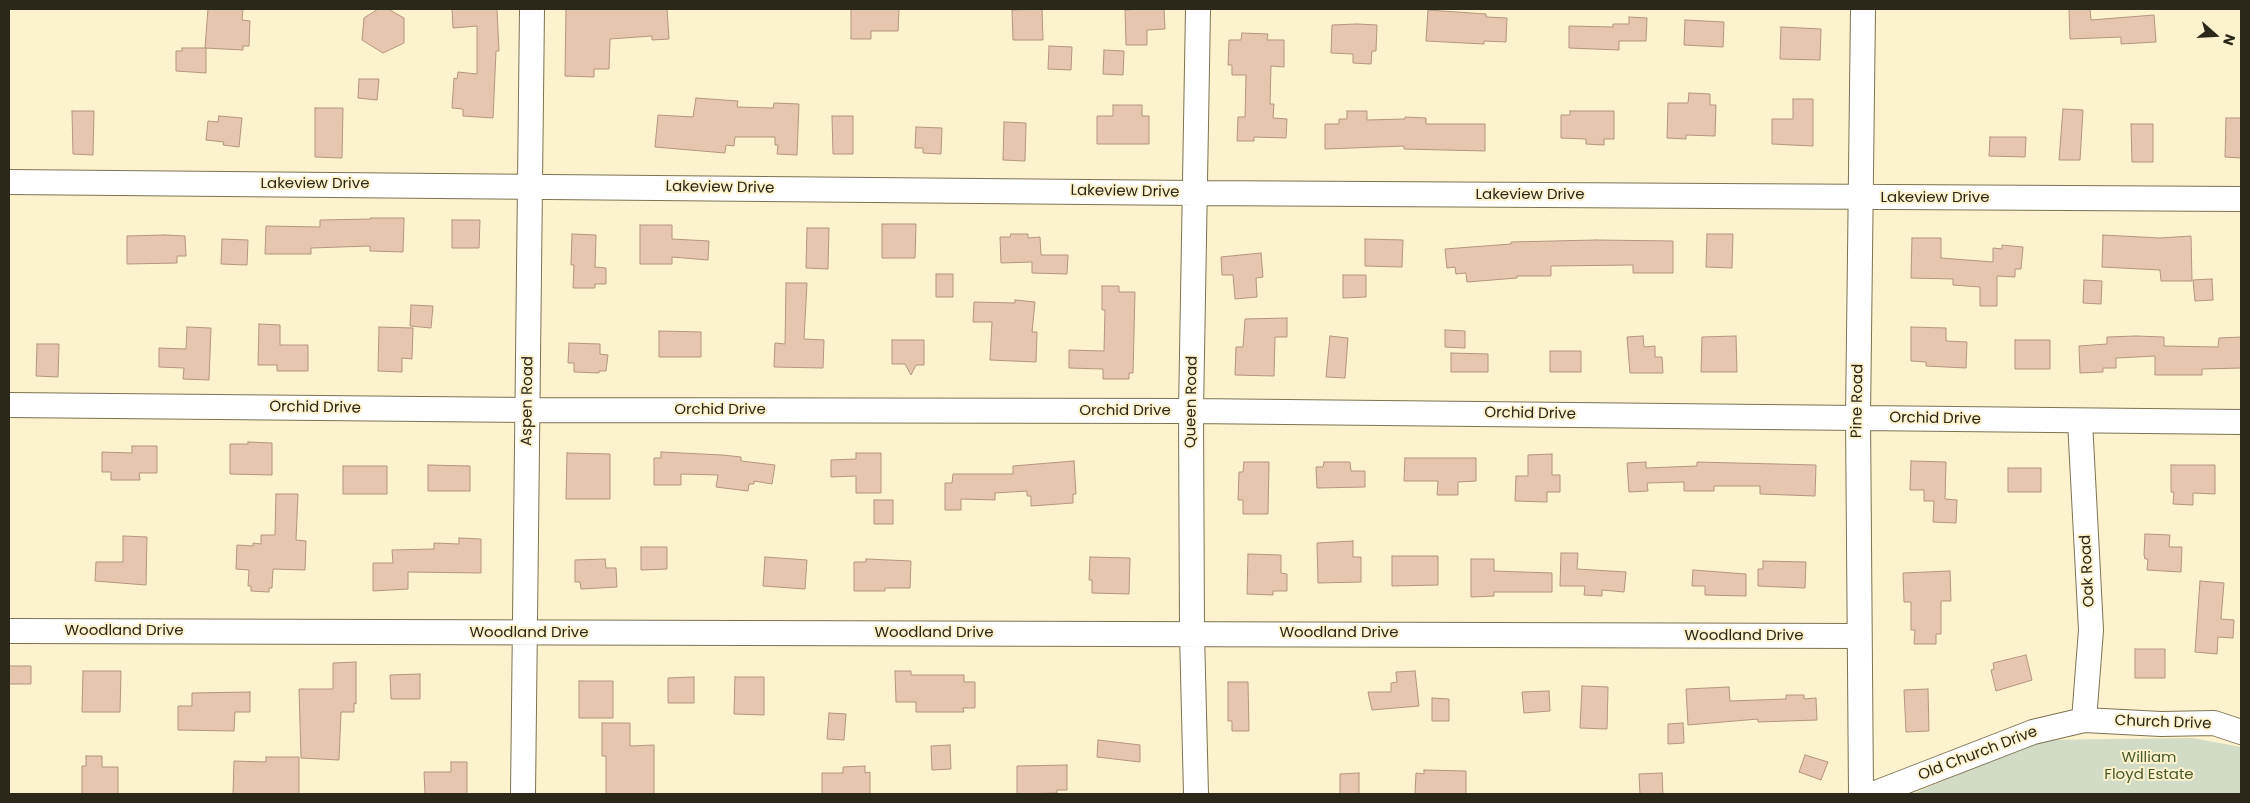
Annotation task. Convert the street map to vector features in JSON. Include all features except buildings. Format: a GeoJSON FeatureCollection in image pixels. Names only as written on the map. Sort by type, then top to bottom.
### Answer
{"type":"FeatureCollection","features":[{"type":"Feature","properties":{"kind":"street","name":"Aspen Road"},"geometry":{"type":"LineString","coordinates":[[523,794],[532,9]]}},
{"type":"Feature","properties":{"kind":"street","name":"Queen Road"},"geometry":{"type":"LineString","coordinates":[[1196,794],[1192,633],[1191,411],[1198,9]]}},
{"type":"Feature","properties":{"kind":"street","name":"Pine Road"},"geometry":{"type":"LineString","coordinates":[[1861,794],[1858,417],[1863,9]]}},
{"type":"Feature","properties":{"kind":"street","name":"Lakeview Drive"},"geometry":{"type":"LineString","coordinates":[[9,182],[1195,193],[2241,199]]}},
{"type":"Feature","properties":{"kind":"street","name":"Orchid Drive"},"geometry":{"type":"LineString","coordinates":[[9,405],[527,410],[1191,411],[2241,422]]}},
{"type":"Feature","properties":{"kind":"street","name":"Oak Road"},"geometry":{"type":"LineString","coordinates":[[2080,421],[2091,630],[2084,720]]}},
{"type":"Feature","properties":{"kind":"street","name":"Woodland Drive"},"geometry":{"type":"LineString","coordinates":[[9,631],[1859,636]]}},
{"type":"Feature","properties":{"kind":"street","name":"Church Drive"},"geometry":{"type":"LineString","coordinates":[[2084,720],[2161,724],[2214,724],[2241,732]]}},
{"type":"Feature","properties":{"kind":"street","name":"Old Church Drive"},"geometry":{"type":"LineString","coordinates":[[1873,794],[2033,732],[2084,720]]}},
{"type":"Feature","properties":{"kind":"green space","name":"William Floyd Estate"},"geometry":{"type":"Polygon","coordinates":[[[2192,738],[2241,747],[2241,794],[1912,794],[2041,740],[2192,738]]]}}]}
